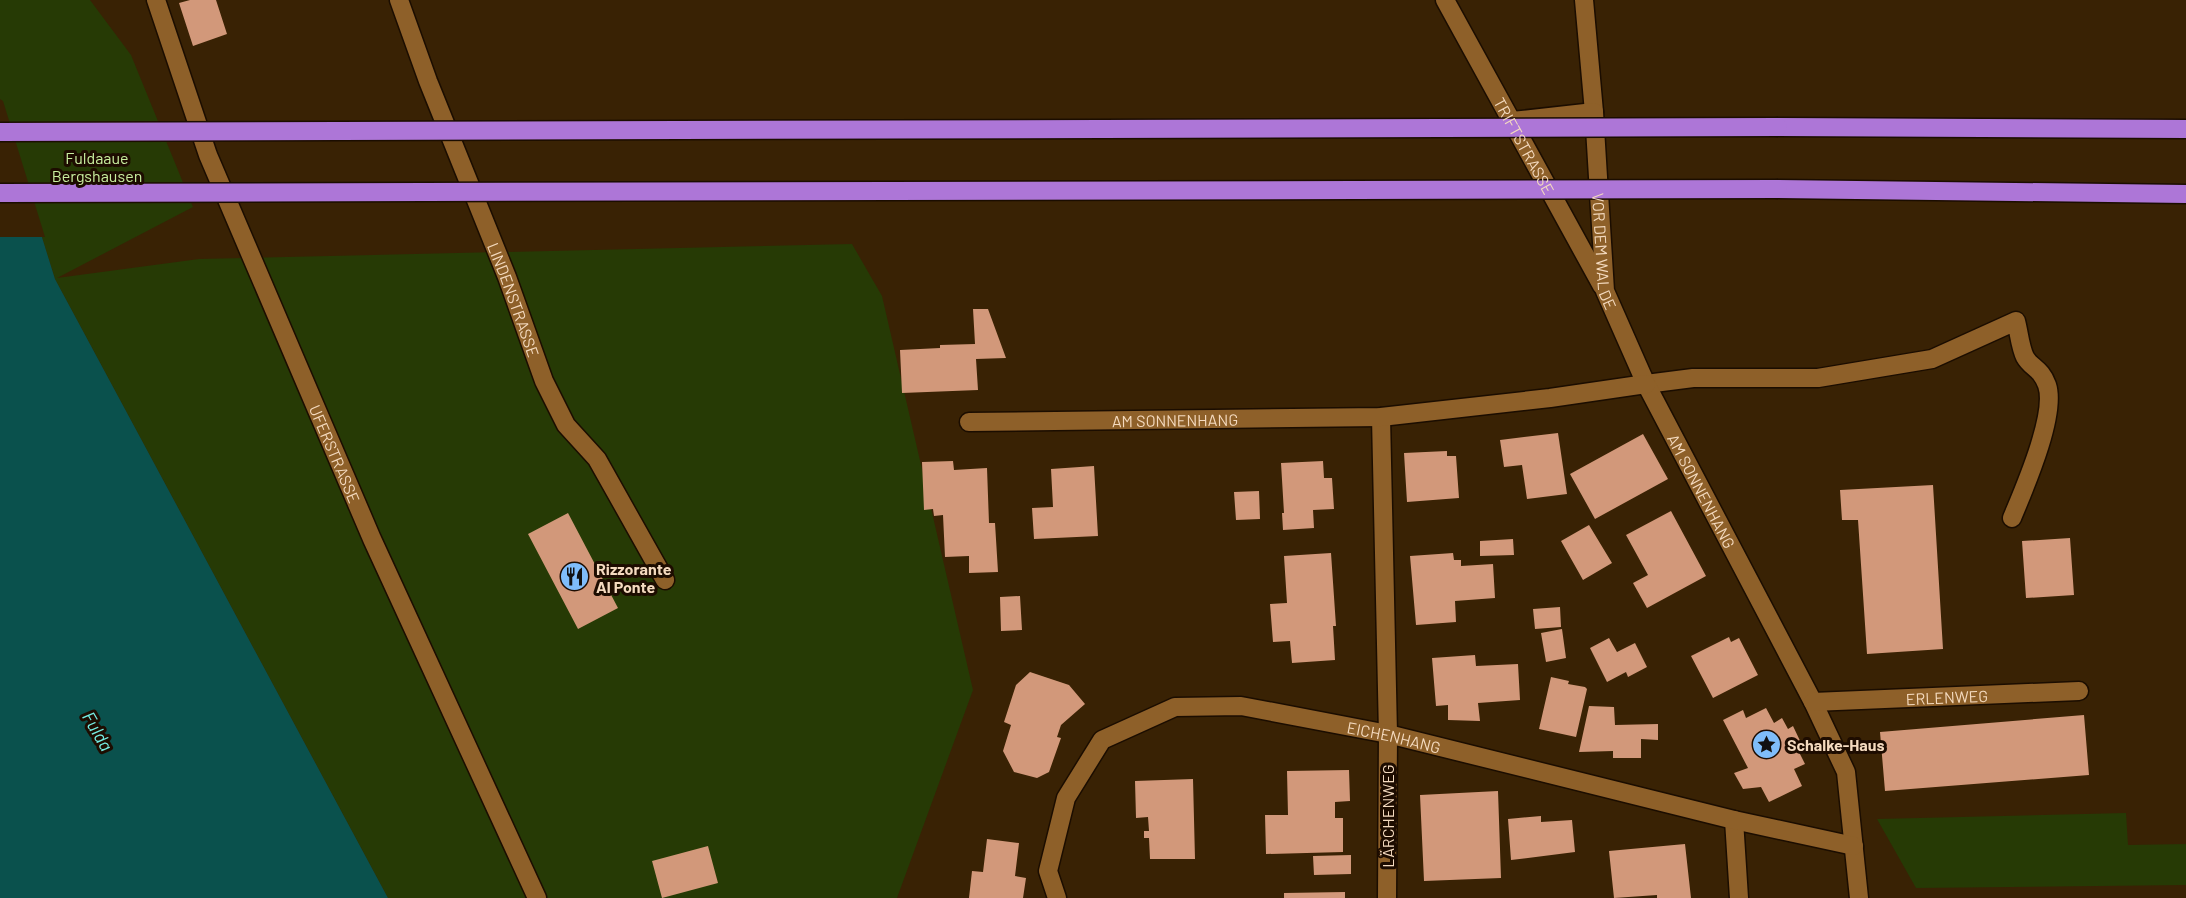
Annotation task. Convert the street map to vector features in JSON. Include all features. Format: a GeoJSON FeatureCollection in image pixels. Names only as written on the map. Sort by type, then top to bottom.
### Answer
{"type":"FeatureCollection","features":[{"type":"Feature","properties":{"kind":"highway"},"geometry":{"type":"LineString","coordinates":[[0,132],[1778,127],[2186,129]]}},
{"type":"Feature","properties":{"kind":"highway"},"geometry":{"type":"LineString","coordinates":[[0,193],[1778,189],[2186,194]]}},
{"type":"Feature","properties":{"kind":"street","name":"UFERSTRASSE"},"geometry":{"type":"LineString","coordinates":[[156,0],[208,155],[372,539],[537,898]]}},
{"type":"Feature","properties":{"kind":"street","name":"LINDENSTRASSE"},"geometry":{"type":"LineString","coordinates":[[399,0],[428,81],[507,277],[544,381],[566,425],[597,459],[664,580]]}},
{"type":"Feature","properties":{"kind":"street","name":"TRIFTSTRASSE"},"geometry":{"type":"LineString","coordinates":[[1445,0],[1605,291]]}},
{"type":"Feature","properties":{"kind":"street","name":"VOR DEM WALDE"},"geometry":{"type":"LineString","coordinates":[[1584,2],[1594,112],[1605,291],[1646,384]]}},
{"type":"Feature","properties":{"kind":"street"},"geometry":{"type":"LineString","coordinates":[[1512,121],[1594,112]]}},
{"type":"Feature","properties":{"kind":"street"},"geometry":{"type":"LineString","coordinates":[[1646,384],[1693,378],[1818,378],[1932,359],[2016,321],[2025,358],[2042,372],[2048,388],[2046,418],[2036,457],[2012,518]]}},
{"type":"Feature","properties":{"kind":"street","name":"AM SONNENHANG"},"geometry":{"type":"LineString","coordinates":[[969,422],[1381,417],[1550,398],[1646,384],[1814,702],[1846,772],[1854,846]]}},
{"type":"Feature","properties":{"kind":"street"},"geometry":{"type":"LineString","coordinates":[[1381,417],[1388,734]]}},
{"type":"Feature","properties":{"kind":"street","name":"ERLENWEG"},"geometry":{"type":"LineString","coordinates":[[1814,702],[2079,691]]}},
{"type":"Feature","properties":{"kind":"street","name":"EICHENHANG"},"geometry":{"type":"LineString","coordinates":[[1057,898],[1048,871],[1066,798],[1102,740],[1175,707],[1241,706],[1388,734],[1734,820],[1854,846]]}},
{"type":"Feature","properties":{"kind":"street","name":"LÄRCHENWEG"},"geometry":{"type":"LineString","coordinates":[[1388,734],[1388,898]]}},
{"type":"Feature","properties":{"kind":"street"},"geometry":{"type":"LineString","coordinates":[[1734,820],[1738,898]]}},
{"type":"Feature","properties":{"kind":"street"},"geometry":{"type":"LineString","coordinates":[[1854,846],[1859,898]]}},
{"type":"Feature","properties":{"kind":"green space","name":"Fuldaaue Bergshausen"},"geometry":{"type":"Polygon","coordinates":[[[0,0],[90,0],[131,55],[193,207],[57,278],[199,259],[852,244],[882,296],[973,690],[897,898],[388,898],[55,279],[0,102],[0,0]]]}},
{"type":"Feature","properties":{"kind":"green space"},"geometry":{"type":"Polygon","coordinates":[[[2126,813],[2128,845],[2186,844],[2186,885],[1916,888],[1877,819],[2126,813]]]}},
{"type":"Feature","properties":{"kind":"water","name":"Fulda"},"geometry":{"type":"Polygon","coordinates":[[[0,102],[55,279],[388,898],[0,898],[0,102]]]}},
{"type":"Feature","properties":{"kind":"pier"},"geometry":{"type":"Polygon","coordinates":[[[0,99],[3,101],[45,237],[0,237],[0,99]]]}},
{"type":"Feature","properties":{"kind":"building"},"geometry":{"type":"Polygon","coordinates":[[[190,0],[216,0],[227,34],[193,46],[179,3],[190,0]]]}},
{"type":"Feature","properties":{"kind":"building"},"geometry":{"type":"Polygon","coordinates":[[[973,309],[988,309],[1006,358],[976,359],[978,390],[902,393],[900,350],[975,344],[973,309]]]}},
{"type":"Feature","properties":{"kind":"building"},"geometry":{"type":"Polygon","coordinates":[[[1558,433],[1567,494],[1527,499],[1522,465],[1504,467],[1500,440],[1558,433]]]}},
{"type":"Feature","properties":{"kind":"building"},"geometry":{"type":"Polygon","coordinates":[[[1643,434],[1668,479],[1595,519],[1570,474],[1643,434]]]}},
{"type":"Feature","properties":{"kind":"building"},"geometry":{"type":"Polygon","coordinates":[[[1447,451],[1447,456],[1456,456],[1459,498],[1407,502],[1404,453],[1447,451]]]}},
{"type":"Feature","properties":{"kind":"building"},"geometry":{"type":"Polygon","coordinates":[[[953,461],[954,470],[987,468],[989,523],[995,523],[998,572],[969,573],[969,556],[945,557],[943,515],[934,516],[933,509],[924,510],[922,462],[953,461]]]}},
{"type":"Feature","properties":{"kind":"building"},"geometry":{"type":"Polygon","coordinates":[[[1323,461],[1324,478],[1332,478],[1334,509],[1313,510],[1314,528],[1283,530],[1281,463],[1323,461]]]}},
{"type":"Feature","properties":{"kind":"building"},"geometry":{"type":"Polygon","coordinates":[[[1094,466],[1098,536],[1034,539],[1032,508],[1053,507],[1051,469],[1094,466]]]}},
{"type":"Feature","properties":{"kind":"building"},"geometry":{"type":"Polygon","coordinates":[[[1933,485],[1943,649],[1867,654],[1858,520],[1842,520],[1840,490],[1933,485]]]}},
{"type":"Feature","properties":{"kind":"building"},"geometry":{"type":"Polygon","coordinates":[[[1259,491],[1260,519],[1236,520],[1234,492],[1259,491]]]}},
{"type":"Feature","properties":{"kind":"building"},"geometry":{"type":"Polygon","coordinates":[[[1671,511],[1706,576],[1647,608],[1633,583],[1648,575],[1626,535],[1671,511]]]}},
{"type":"Feature","properties":{"kind":"building"},"geometry":{"type":"Polygon","coordinates":[[[568,513],[618,608],[578,629],[528,534],[568,513]]]}},
{"type":"Feature","properties":{"kind":"building"},"geometry":{"type":"Polygon","coordinates":[[[1589,525],[1612,563],[1583,580],[1561,541],[1589,525]]]}},
{"type":"Feature","properties":{"kind":"building"},"geometry":{"type":"Polygon","coordinates":[[[2070,538],[2074,595],[2026,598],[2022,541],[2070,538]]]}},
{"type":"Feature","properties":{"kind":"building"},"geometry":{"type":"Polygon","coordinates":[[[1513,539],[1514,555],[1480,556],[1480,541],[1513,539]]]}},
{"type":"Feature","properties":{"kind":"building"},"geometry":{"type":"Polygon","coordinates":[[[1331,553],[1336,626],[1333,626],[1335,660],[1292,663],[1290,641],[1273,642],[1270,604],[1287,603],[1284,556],[1331,553]]]}},
{"type":"Feature","properties":{"kind":"building"},"geometry":{"type":"Polygon","coordinates":[[[1453,553],[1454,560],[1461,560],[1461,566],[1493,564],[1495,598],[1455,601],[1456,622],[1416,625],[1410,556],[1453,553]]]}},
{"type":"Feature","properties":{"kind":"building"},"geometry":{"type":"Polygon","coordinates":[[[1020,596],[1022,630],[1001,631],[1000,597],[1020,596]]]}},
{"type":"Feature","properties":{"kind":"building"},"geometry":{"type":"Polygon","coordinates":[[[1560,607],[1561,627],[1535,629],[1533,609],[1560,607]]]}},
{"type":"Feature","properties":{"kind":"building"},"geometry":{"type":"Polygon","coordinates":[[[1562,629],[1566,658],[1546,662],[1541,633],[1562,629]]]}},
{"type":"Feature","properties":{"kind":"building"},"geometry":{"type":"Polygon","coordinates":[[[1729,637],[1731,642],[1739,638],[1758,675],[1713,698],[1691,656],[1729,637]]]}},
{"type":"Feature","properties":{"kind":"building"},"geometry":{"type":"Polygon","coordinates":[[[1609,638],[1617,652],[1635,643],[1647,667],[1628,677],[1626,672],[1607,682],[1590,648],[1609,638]]]}},
{"type":"Feature","properties":{"kind":"building"},"geometry":{"type":"Polygon","coordinates":[[[1475,655],[1476,666],[1518,664],[1520,700],[1478,703],[1480,721],[1448,720],[1448,705],[1436,706],[1432,658],[1475,655]]]}},
{"type":"Feature","properties":{"kind":"building"},"geometry":{"type":"Polygon","coordinates":[[[1030,672],[1069,685],[1085,704],[1061,725],[1057,737],[1061,738],[1049,772],[1037,778],[1014,772],[1003,751],[1011,725],[1004,722],[1016,685],[1030,672]]]}},
{"type":"Feature","properties":{"kind":"building"},"geometry":{"type":"Polygon","coordinates":[[[1551,677],[1569,681],[1568,684],[1587,689],[1576,737],[1539,729],[1551,677]]]}},
{"type":"Feature","properties":{"kind":"building"},"geometry":{"type":"Polygon","coordinates":[[[1589,706],[1614,707],[1615,725],[1658,724],[1658,740],[1641,739],[1641,758],[1613,758],[1613,751],[1579,752],[1589,706]]]}},
{"type":"Feature","properties":{"kind":"building"},"geometry":{"type":"Polygon","coordinates":[[[1766,708],[1774,723],[1782,718],[1788,729],[1793,726],[1802,745],[1797,748],[1805,764],[1794,769],[1802,786],[1769,802],[1761,787],[1743,789],[1734,773],[1748,768],[1723,720],[1743,710],[1746,718],[1766,708]]]}},
{"type":"Feature","properties":{"kind":"building"},"geometry":{"type":"Polygon","coordinates":[[[2084,715],[2089,775],[1885,791],[1880,732],[2084,715]]]}},
{"type":"Feature","properties":{"kind":"building"},"geometry":{"type":"Polygon","coordinates":[[[1349,770],[1350,801],[1335,802],[1335,818],[1343,818],[1343,852],[1266,854],[1265,815],[1288,815],[1287,771],[1349,770]]]}},
{"type":"Feature","properties":{"kind":"building"},"geometry":{"type":"Polygon","coordinates":[[[1193,779],[1195,859],[1150,859],[1149,838],[1144,838],[1144,831],[1149,831],[1148,817],[1136,818],[1135,781],[1193,779]]]}},
{"type":"Feature","properties":{"kind":"building"},"geometry":{"type":"Polygon","coordinates":[[[1498,791],[1501,878],[1424,881],[1420,795],[1498,791]]]}},
{"type":"Feature","properties":{"kind":"building"},"geometry":{"type":"Polygon","coordinates":[[[1541,816],[1541,822],[1572,820],[1575,852],[1511,860],[1508,819],[1541,816]]]}},
{"type":"Feature","properties":{"kind":"building"},"geometry":{"type":"Polygon","coordinates":[[[987,839],[1019,843],[1015,876],[1026,878],[1023,898],[969,898],[972,871],[983,872],[987,839]]]}},
{"type":"Feature","properties":{"kind":"building"},"geometry":{"type":"Polygon","coordinates":[[[1685,844],[1691,898],[1657,898],[1657,895],[1614,898],[1609,851],[1685,844]]]}},
{"type":"Feature","properties":{"kind":"building"},"geometry":{"type":"Polygon","coordinates":[[[708,846],[718,883],[662,898],[652,861],[708,846]]]}},
{"type":"Feature","properties":{"kind":"building"},"geometry":{"type":"Polygon","coordinates":[[[1351,855],[1351,874],[1314,875],[1313,856],[1351,855]]]}},
{"type":"Feature","properties":{"kind":"building"},"geometry":{"type":"Polygon","coordinates":[[[1345,892],[1345,898],[1284,898],[1284,893],[1345,892]]]}},
{"type":"Feature","properties":{"kind":"place","name":"Rizzorante Al Ponte"},"geometry":{"type":"Point","coordinates":[575,577]}},
{"type":"Feature","properties":{"kind":"place","name":"Schalke-Haus"},"geometry":{"type":"Point","coordinates":[1766,744]}}]}
